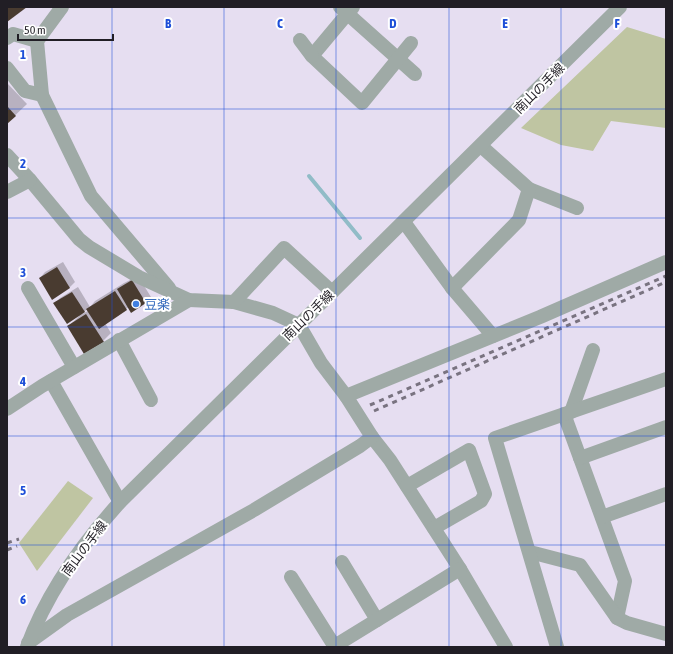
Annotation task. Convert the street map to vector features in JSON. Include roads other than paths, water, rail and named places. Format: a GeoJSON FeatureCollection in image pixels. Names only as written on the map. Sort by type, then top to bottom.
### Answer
{"type":"FeatureCollection","features":[{"type":"Feature","properties":{"kind":"street"},"geometry":{"type":"LineString","coordinates":[[62,7],[37,41],[42,95],[90,196],[172,292]]}},
{"type":"Feature","properties":{"kind":"street","name":"南山の手線"},"geometry":{"type":"LineString","coordinates":[[27,645],[41,612],[67,568],[97,527],[120,502],[620,7]]}},
{"type":"Feature","properties":{"kind":"street"},"geometry":{"type":"LineString","coordinates":[[312,56],[347,10],[415,74]]}},
{"type":"Feature","properties":{"kind":"street"},"geometry":{"type":"LineString","coordinates":[[7,38],[13,34],[37,41]]}},
{"type":"Feature","properties":{"kind":"street"},"geometry":{"type":"LineString","coordinates":[[300,40],[312,56],[362,103],[411,43]]}},
{"type":"Feature","properties":{"kind":"street"},"geometry":{"type":"LineString","coordinates":[[7,68],[25,90],[42,95]]}},
{"type":"Feature","properties":{"kind":"street"},"geometry":{"type":"LineString","coordinates":[[480,146],[529,189],[578,208]]}},
{"type":"Feature","properties":{"kind":"street"},"geometry":{"type":"LineString","coordinates":[[7,155],[79,238],[89,247],[139,277],[190,300],[234,302],[274,313],[299,325],[321,363],[346,396],[372,437],[390,460],[434,528],[460,569],[502,645]]}},
{"type":"Feature","properties":{"kind":"street"},"geometry":{"type":"LineString","coordinates":[[7,192],[30,180]]}},
{"type":"Feature","properties":{"kind":"street"},"geometry":{"type":"LineString","coordinates":[[452,288],[519,220],[529,189]]}},
{"type":"Feature","properties":{"kind":"street"},"geometry":{"type":"LineString","coordinates":[[404,222],[452,288],[493,336]]}},
{"type":"Feature","properties":{"kind":"street"},"geometry":{"type":"LineString","coordinates":[[234,302],[284,248],[332,292]]}},
{"type":"Feature","properties":{"kind":"street"},"geometry":{"type":"LineString","coordinates":[[346,396],[493,336],[666,262]]}},
{"type":"Feature","properties":{"kind":"street"},"geometry":{"type":"LineString","coordinates":[[28,288],[74,367]]}},
{"type":"Feature","properties":{"kind":"street"},"geometry":{"type":"LineString","coordinates":[[7,409],[119,340],[190,300]]}},
{"type":"Feature","properties":{"kind":"street"},"geometry":{"type":"LineString","coordinates":[[119,340],[151,400]]}},
{"type":"Feature","properties":{"kind":"street"},"geometry":{"type":"LineString","coordinates":[[593,350],[567,413],[580,458],[625,581],[617,618]]}},
{"type":"Feature","properties":{"kind":"street"},"geometry":{"type":"LineString","coordinates":[[557,647],[495,438],[666,379]]}},
{"type":"Feature","properties":{"kind":"street"},"geometry":{"type":"LineString","coordinates":[[51,381],[120,502]]}},
{"type":"Feature","properties":{"kind":"street"},"geometry":{"type":"LineString","coordinates":[[580,458],[666,427]]}},
{"type":"Feature","properties":{"kind":"street"},"geometry":{"type":"LineString","coordinates":[[27,645],[68,615],[254,510],[360,446],[372,437]]}},
{"type":"Feature","properties":{"kind":"street"},"geometry":{"type":"LineString","coordinates":[[407,486],[469,450],[485,494],[481,500],[434,528]]}},
{"type":"Feature","properties":{"kind":"street"},"geometry":{"type":"LineString","coordinates":[[602,517],[666,494]]}},
{"type":"Feature","properties":{"kind":"street"},"geometry":{"type":"LineString","coordinates":[[530,552],[580,565],[617,618],[627,623],[666,634]]}},
{"type":"Feature","properties":{"kind":"street"},"geometry":{"type":"LineString","coordinates":[[342,562],[377,620]]}},
{"type":"Feature","properties":{"kind":"street"},"geometry":{"type":"LineString","coordinates":[[292,577],[334,647],[460,569]]}},
{"type":"Feature","properties":{"kind":"waterway"},"geometry":{"type":"LineString","coordinates":[[309,176],[360,238]]}},
{"type":"Feature","properties":{"kind":"railway"},"geometry":{"type":"LineString","coordinates":[[370,405],[666,276]]}},
{"type":"Feature","properties":{"kind":"railway"},"geometry":{"type":"LineString","coordinates":[[374,411],[666,282]]}},
{"type":"Feature","properties":{"kind":"railway"},"geometry":{"type":"LineString","coordinates":[[7,543],[19,539]]}},
{"type":"Feature","properties":{"kind":"railway"},"geometry":{"type":"LineString","coordinates":[[7,550],[17,546]]}},
{"type":"Feature","properties":{"kind":"place","name":"豆楽"},"geometry":{"type":"Point","coordinates":[136,304]}}]}
